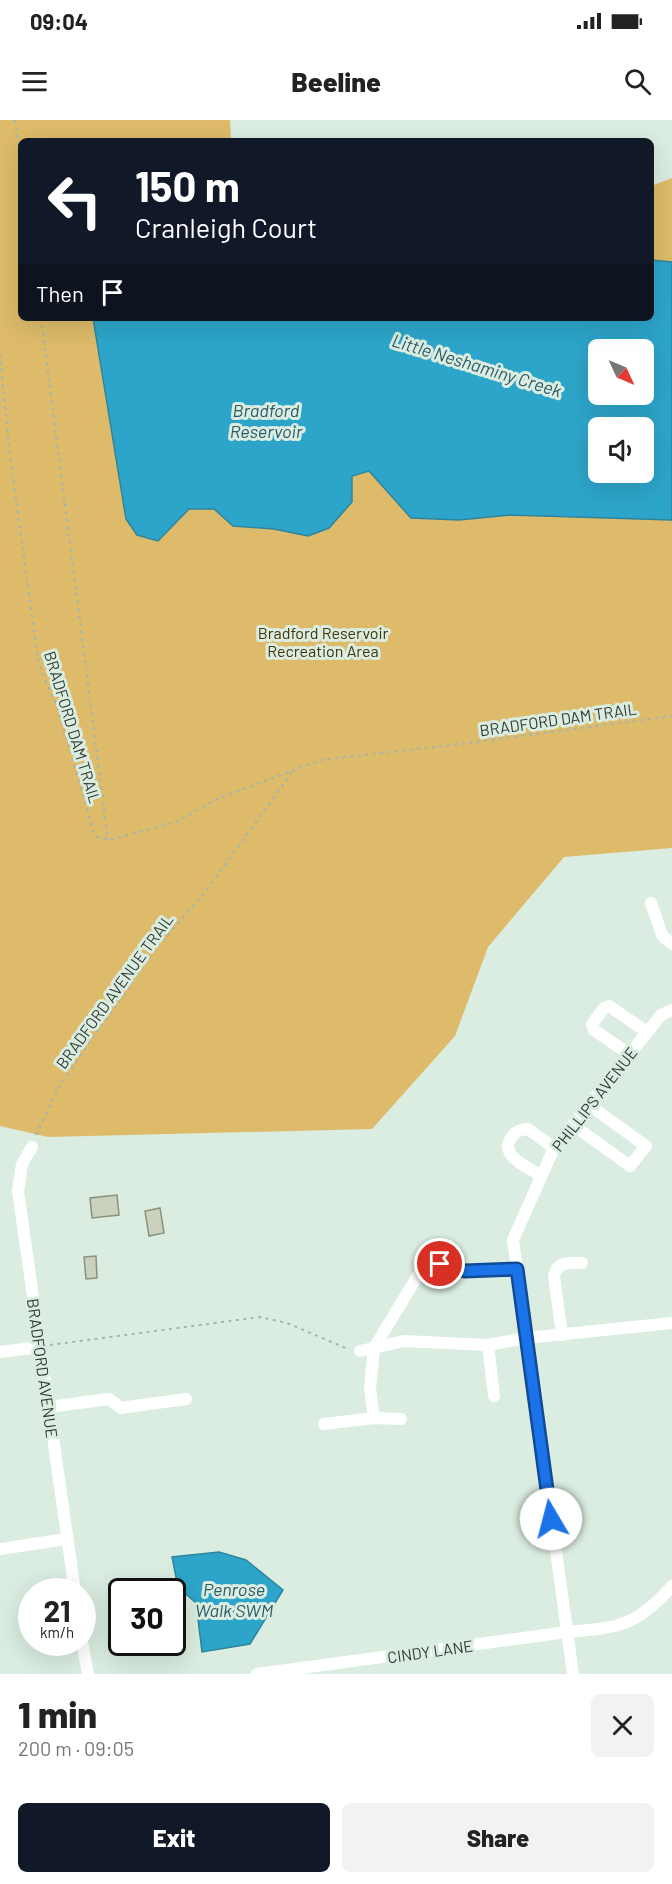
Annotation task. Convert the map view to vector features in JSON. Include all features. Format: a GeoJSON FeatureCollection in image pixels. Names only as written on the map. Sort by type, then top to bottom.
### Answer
{"type":"FeatureCollection","features":[{"type":"Feature","properties":{"kind":"street"},"geometry":{"type":"LineString","coordinates":[[651,903],[662,935],[672,944]]}},
{"type":"Feature","properties":{"kind":"street"},"geometry":{"type":"LineString","coordinates":[[629,1054],[594,1030],[592,1024],[604,1008],[609,1006],[647,1032]]}},
{"type":"Feature","properties":{"kind":"street","name":"PHILLIPS AVENUE"},"geometry":{"type":"LineString","coordinates":[[573,1674],[513,1240],[554,1148],[661,1015],[671,1012]]}},
{"type":"Feature","properties":{"kind":"street"},"geometry":{"type":"LineString","coordinates":[[573,1125],[630,1166],[646,1146],[589,1105]]}},
{"type":"Feature","properties":{"kind":"street"},"geometry":{"type":"LineString","coordinates":[[540,1175],[510,1154],[507,1149],[508,1141],[514,1133],[528,1129],[554,1148]]}},
{"type":"Feature","properties":{"kind":"street","name":"BRADFORD AVENUE"},"geometry":{"type":"LineString","coordinates":[[32,1146],[21,1164],[18,1191],[73,1578]]}},
{"type":"Feature","properties":{"kind":"street"},"geometry":{"type":"LineString","coordinates":[[562,1335],[554,1276],[556,1268],[562,1263],[582,1263]]}},
{"type":"Feature","properties":{"kind":"street"},"geometry":{"type":"LineString","coordinates":[[374,1418],[370,1388],[374,1348],[420,1272],[440,1264],[465,1271],[517,1269]]}},
{"type":"Feature","properties":{"kind":"street"},"geometry":{"type":"LineString","coordinates":[[360,1351],[404,1341],[488,1346],[526,1338],[672,1323]]}},
{"type":"Feature","properties":{"kind":"street"},"geometry":{"type":"LineString","coordinates":[[488,1346],[494,1396]]}},
{"type":"Feature","properties":{"kind":"street"},"geometry":{"type":"LineString","coordinates":[[0,1352],[40,1347]]}},
{"type":"Feature","properties":{"kind":"street"},"geometry":{"type":"LineString","coordinates":[[48,1407],[109,1399],[121,1408],[186,1398]]}},
{"type":"Feature","properties":{"kind":"street"},"geometry":{"type":"LineString","coordinates":[[324,1424],[374,1418],[401,1419]]}},
{"type":"Feature","properties":{"kind":"street"},"geometry":{"type":"LineString","coordinates":[[0,1549],[66,1539]]}},
{"type":"Feature","properties":{"kind":"street","name":"CINDY LANE"},"geometry":{"type":"LineString","coordinates":[[257,1674],[604,1629],[640,1617],[672,1586]]}},
{"type":"Feature","properties":{"kind":"street"},"geometry":{"type":"LineString","coordinates":[[85,1656],[88,1674]]}},
{"type":"Feature","properties":{"kind":"path"},"geometry":{"type":"LineString","coordinates":[[15,120],[18,144]]}},
{"type":"Feature","properties":{"kind":"path"},"geometry":{"type":"LineString","coordinates":[[41,321],[108,840]]}},
{"type":"Feature","properties":{"kind":"path","name":"BRADFORD DAM TRAIL"},"geometry":{"type":"LineString","coordinates":[[0,354],[9,448],[38,659],[45,681],[56,703],[95,836],[108,840],[176,822],[217,799],[321,760],[469,744],[672,716]]}},
{"type":"Feature","properties":{"kind":"path","name":"BRADFORD AVENUE TRAIL"},"geometry":{"type":"LineString","coordinates":[[32,1146],[58,1089],[89,1042],[153,952],[206,891],[293,771]]}},
{"type":"Feature","properties":{"kind":"path"},"geometry":{"type":"LineString","coordinates":[[40,1347],[260,1317],[287,1323],[345,1349],[360,1351]]}},
{"type":"Feature","properties":{"kind":"green space","name":"Bradford Reservoir Recreation Area"},"geometry":{"type":"Polygon","coordinates":[[[0,120],[230,120],[231,138],[18,138],[18,321],[654,321],[654,185],[672,178],[672,848],[564,857],[488,947],[455,1036],[372,1129],[48,1137],[0,1126],[0,120]]]}},
{"type":"Feature","properties":{"kind":"water","name":"Bradford Reservoir"},"geometry":{"type":"Polygon","coordinates":[[[654,260],[672,262],[672,520],[510,515],[459,520],[411,518],[369,471],[352,476],[352,502],[329,528],[308,536],[274,529],[233,526],[214,509],[189,509],[158,541],[137,535],[126,519],[93,321],[654,321],[654,260]]]}},
{"type":"Feature","properties":{"kind":"water","name":"Penrose Walk SWM"},"geometry":{"type":"Polygon","coordinates":[[[219,1552],[246,1560],[283,1590],[250,1644],[202,1652],[196,1603],[186,1594],[186,1578],[176,1578],[172,1557],[219,1552]]]}},
{"type":"Feature","properties":{"kind":"building"},"geometry":{"type":"Polygon","coordinates":[[[117,1195],[119,1215],[92,1218],[90,1198],[117,1195]]]}},
{"type":"Feature","properties":{"kind":"building"},"geometry":{"type":"Polygon","coordinates":[[[160,1208],[164,1233],[149,1236],[145,1211],[160,1208]]]}},
{"type":"Feature","properties":{"kind":"building"},"geometry":{"type":"Polygon","coordinates":[[[96,1256],[97,1278],[86,1279],[84,1257],[96,1256]]]}},
{"type":"Feature","properties":{"kind":"route"},"geometry":{"type":"LineString","coordinates":[[440,1264],[465,1271],[517,1269],[551,1519]]}},
{"type":"Feature","properties":{"kind":"water label","name":"Little Neshaminy Creek"},"geometry":{"type":"Point","coordinates":[477,365]}}]}
